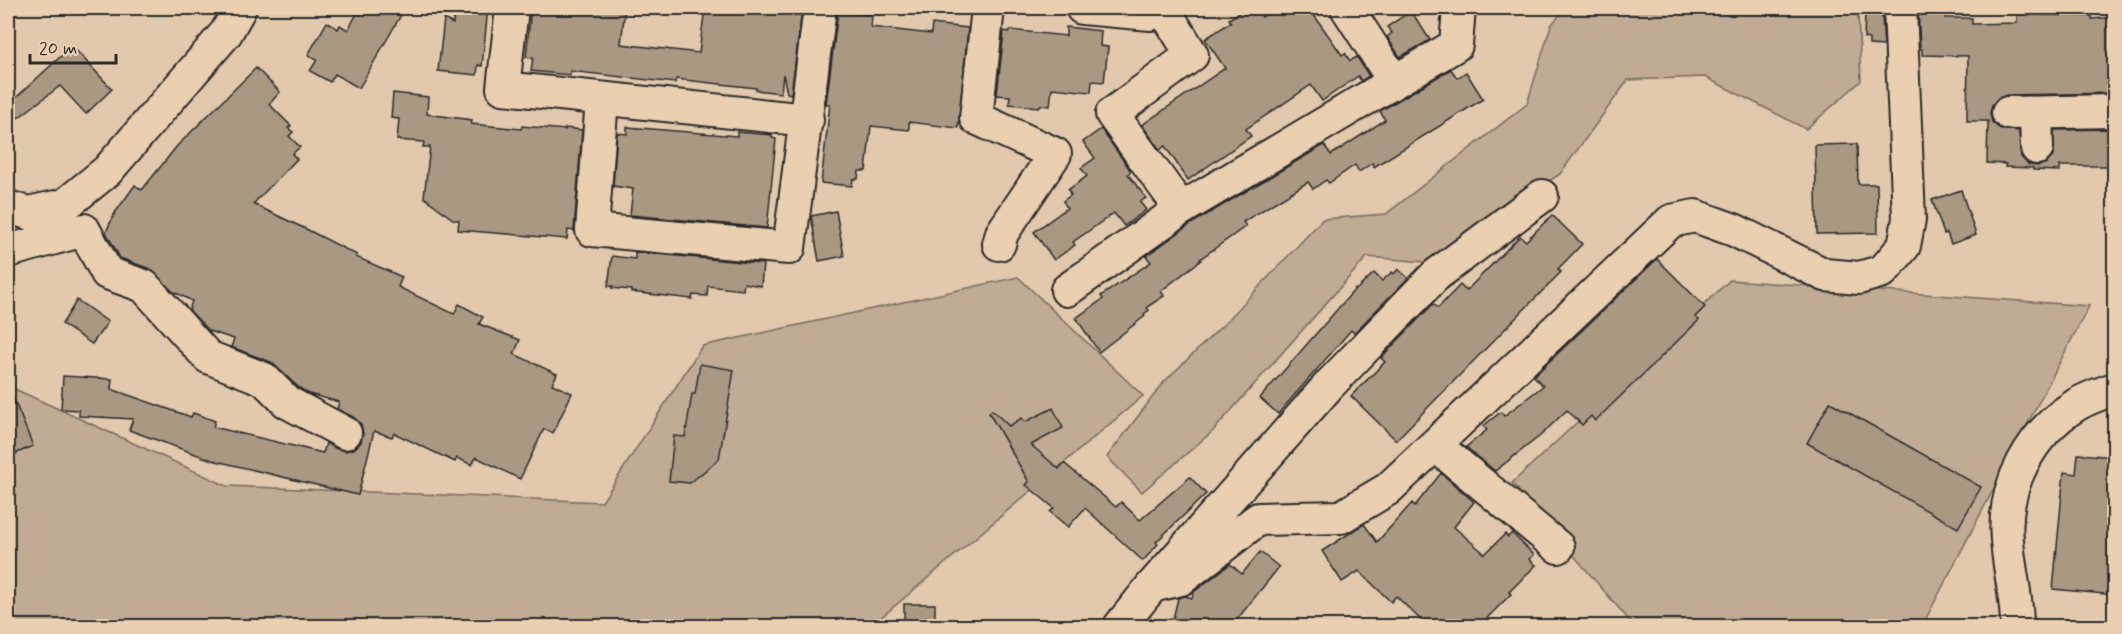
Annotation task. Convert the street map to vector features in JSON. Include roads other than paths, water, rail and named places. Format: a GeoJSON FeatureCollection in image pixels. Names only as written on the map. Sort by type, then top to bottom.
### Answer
{"type":"FeatureCollection","features":[{"type":"Feature","properties":{"kind":"street"},"geometry":{"type":"LineString","coordinates":[[8,207],[28,213],[65,205],[107,171],[226,33],[240,8]]}},
{"type":"Feature","properties":{"kind":"street"},"geometry":{"type":"LineString","coordinates":[[512,8],[504,88],[807,120]]}},
{"type":"Feature","properties":{"kind":"street"},"geometry":{"type":"LineString","coordinates":[[602,99],[592,230],[789,248],[820,8]]}},
{"type":"Feature","properties":{"kind":"street"},"geometry":{"type":"LineString","coordinates":[[988,8],[976,118],[1055,154],[1002,233],[999,243]]}},
{"type":"Feature","properties":{"kind":"street"},"geometry":{"type":"LineString","coordinates":[[1082,8],[1150,14],[1162,8],[1192,55],[1112,114],[1181,209]]}},
{"type":"Feature","properties":{"kind":"street"},"geometry":{"type":"LineString","coordinates":[[1347,8],[1394,81]]}},
{"type":"Feature","properties":{"kind":"street"},"geometry":{"type":"LineString","coordinates":[[1067,290],[1181,209],[1456,45],[1459,8]]}},
{"type":"Feature","properties":{"kind":"street"},"geometry":{"type":"LineString","coordinates":[[1152,586],[1181,579],[1258,519],[1341,517],[1388,489],[1671,221],[1695,216],[1734,230],[1825,275],[1859,278],[1883,271],[1904,246],[1909,219],[1900,8]]}},
{"type":"Feature","properties":{"kind":"street"},"geometry":{"type":"LineString","coordinates":[[2037,148],[2022,113],[2115,111]]}},
{"type":"Feature","properties":{"kind":"street"},"geometry":{"type":"LineString","coordinates":[[1120,627],[1152,586],[1330,384],[1436,275],[1542,196]]}},
{"type":"Feature","properties":{"kind":"street"},"geometry":{"type":"LineString","coordinates":[[8,251],[84,230],[107,273],[144,286],[208,357],[264,379],[286,402],[345,433]]}},
{"type":"Feature","properties":{"kind":"street"},"geometry":{"type":"LineString","coordinates":[[2017,627],[2006,538],[2009,498],[2021,463],[2048,427],[2077,404],[2115,389]]}},
{"type":"Feature","properties":{"kind":"street"},"geometry":{"type":"LineString","coordinates":[[1435,445],[1558,547]]}}]}
